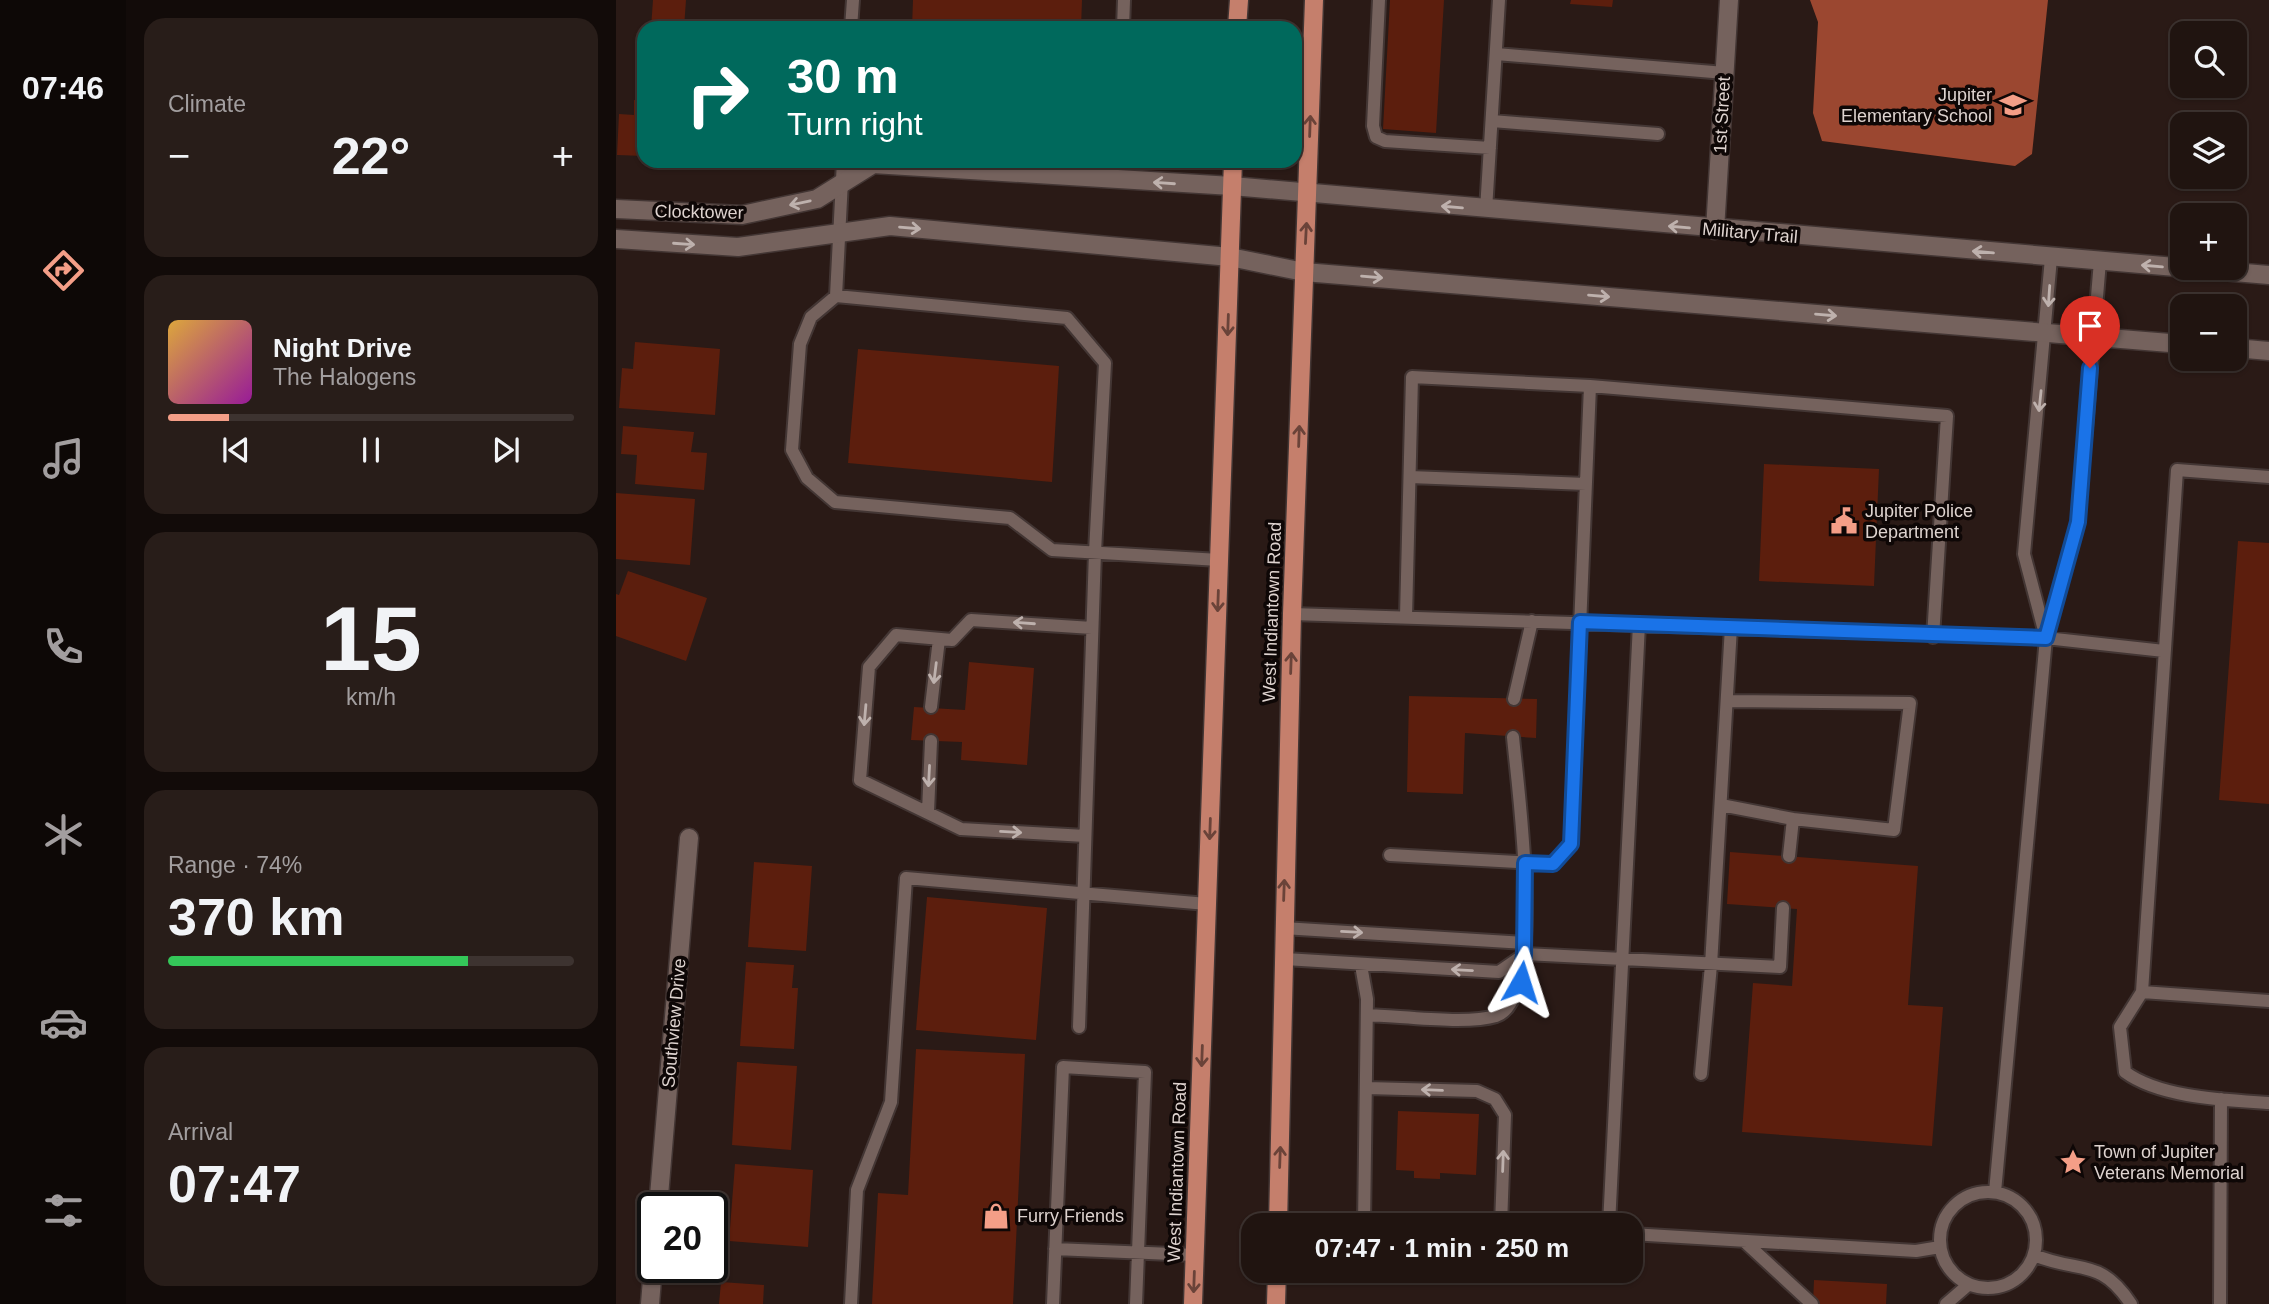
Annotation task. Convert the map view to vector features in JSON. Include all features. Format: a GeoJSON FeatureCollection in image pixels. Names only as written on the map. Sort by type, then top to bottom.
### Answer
{"type":"FeatureCollection","features":[{"type":"Feature","properties":{"kind":"main road"},"geometry":{"type":"LineString","coordinates":[[1237,21],[1238,0]]}},
{"type":"Feature","properties":{"kind":"main road","name":"West Indiantown Road"},"geometry":{"type":"LineString","coordinates":[[1278,1213],[1292,614],[1314,0]]}},
{"type":"Feature","properties":{"kind":"main road","name":"1st Street"},"geometry":{"type":"LineString","coordinates":[[1715,230],[1729,0]]}},
{"type":"Feature","properties":{"kind":"main road","name":"Clocktower"},"geometry":{"type":"LineString","coordinates":[[616,209],[742,215],[817,199],[866,168]]}},
{"type":"Feature","properties":{"kind":"main road","name":"Clocktower"},"geometry":{"type":"LineString","coordinates":[[938,168],[1232,186]]}},
{"type":"Feature","properties":{"kind":"main road","name":"West Indiantown Road"},"geometry":{"type":"LineString","coordinates":[[1193,1304],[1233,168]]}},
{"type":"Feature","properties":{"kind":"main road","name":"Military Trail"},"geometry":{"type":"LineString","coordinates":[[1232,186],[1715,230],[2269,275]]}},
{"type":"Feature","properties":{"kind":"main road","name":"Clocktower"},"geometry":{"type":"LineString","coordinates":[[616,239],[738,247],[890,226],[1230,257]]}},
{"type":"Feature","properties":{"kind":"main road"},"geometry":{"type":"LineString","coordinates":[[1230,257],[1304,272],[2170,343]]}},
{"type":"Feature","properties":{"kind":"main road"},"geometry":{"type":"LineString","coordinates":[[2247,349],[2269,351]]}},
{"type":"Feature","properties":{"kind":"main road","name":"Southview Drive"},"geometry":{"type":"LineString","coordinates":[[659,1192],[689,838]]}},
{"type":"Feature","properties":{"kind":"main road"},"geometry":{"type":"LineString","coordinates":[[650,1304],[652,1283]]}},
{"type":"Feature","properties":{"kind":"main road"},"geometry":{"type":"LineString","coordinates":[[1276,1304],[1277,1283]]}},
{"type":"Feature","properties":{"kind":"lane"},"geometry":{"type":"LineString","coordinates":[[852,21],[853,0]]}},
{"type":"Feature","properties":{"kind":"lane"},"geometry":{"type":"LineString","coordinates":[[1123,21],[1124,0]]}},
{"type":"Feature","properties":{"kind":"lane"},"geometry":{"type":"LineString","coordinates":[[1379,0],[1373,126],[1376,137],[1385,141],[1490,148]]}},
{"type":"Feature","properties":{"kind":"lane"},"geometry":{"type":"LineString","coordinates":[[1486,210],[1499,0]]}},
{"type":"Feature","properties":{"kind":"lane"},"geometry":{"type":"LineString","coordinates":[[1496,54],[1725,73]]}},
{"type":"Feature","properties":{"kind":"lane"},"geometry":{"type":"LineString","coordinates":[[1492,121],[1658,134]]}},
{"type":"Feature","properties":{"kind":"lane"},"geometry":{"type":"LineString","coordinates":[[836,296],[843,168]]}},
{"type":"Feature","properties":{"kind":"lane"},"geometry":{"type":"LineString","coordinates":[[2046,638],[2024,554],[2051,258]]}},
{"type":"Feature","properties":{"kind":"lane"},"geometry":{"type":"LineString","coordinates":[[1995,1192],[2046,638],[2078,522],[2100,261]]}},
{"type":"Feature","properties":{"kind":"lane"},"geometry":{"type":"LineString","coordinates":[[1079,1027],[1092,628],[1095,552],[1105,363],[1067,318],[836,296],[811,317],[800,344],[792,450],[807,478],[835,502],[1010,517],[1052,550],[1095,552],[1219,560]]}},
{"type":"Feature","properties":{"kind":"lane"},"geometry":{"type":"LineString","coordinates":[[1406,617],[1412,377],[1590,386],[1947,416],[1933,637]]}},
{"type":"Feature","properties":{"kind":"lane"},"geometry":{"type":"LineString","coordinates":[[1390,855],[1553,864],[1571,844],[1590,386]]}},
{"type":"Feature","properties":{"kind":"lane"},"geometry":{"type":"LineString","coordinates":[[2269,477],[2177,470],[2142,992],[2120,1027],[2125,1072],[2141,1084],[2221,1099],[2269,1103]]}},
{"type":"Feature","properties":{"kind":"lane"},"geometry":{"type":"LineString","coordinates":[[1409,477],[1586,484]]}},
{"type":"Feature","properties":{"kind":"lane"},"geometry":{"type":"LineString","coordinates":[[1292,614],[1639,624],[1933,637],[2046,638],[2164,651]]}},
{"type":"Feature","properties":{"kind":"lane"},"geometry":{"type":"LineString","coordinates":[[1085,836],[961,829],[860,780],[869,667],[896,635],[952,640],[971,620],[1092,628]]}},
{"type":"Feature","properties":{"kind":"lane"},"geometry":{"type":"LineString","coordinates":[[1514,699],[1532,621]]}},
{"type":"Feature","properties":{"kind":"lane"},"geometry":{"type":"LineString","coordinates":[[1610,1213],[1639,624]]}},
{"type":"Feature","properties":{"kind":"lane"},"geometry":{"type":"LineString","coordinates":[[1701,1074],[1711,965],[1731,628]]}},
{"type":"Feature","properties":{"kind":"lane"},"geometry":{"type":"LineString","coordinates":[[931,707],[939,639]]}},
{"type":"Feature","properties":{"kind":"lane"},"geometry":{"type":"LineString","coordinates":[[1721,805],[1793,819],[1894,830],[1910,703],[1727,701]]}},
{"type":"Feature","properties":{"kind":"lane"},"geometry":{"type":"LineString","coordinates":[[1367,1015],[1470,1019],[1498,1015],[1514,1001],[1521,982],[1525,948],[1525,863],[1513,737]]}},
{"type":"Feature","properties":{"kind":"lane"},"geometry":{"type":"LineString","coordinates":[[928,812],[931,741]]}},
{"type":"Feature","properties":{"kind":"lane"},"geometry":{"type":"LineString","coordinates":[[1789,856],[1793,819]]}},
{"type":"Feature","properties":{"kind":"lane"},"geometry":{"type":"LineString","coordinates":[[851,1304],[857,1190],[891,1102],[906,878],[1207,904]]}},
{"type":"Feature","properties":{"kind":"lane"},"geometry":{"type":"LineString","coordinates":[[1283,928],[1525,948],[1622,960],[1780,967],[1783,908]]}},
{"type":"Feature","properties":{"kind":"lane"},"geometry":{"type":"LineString","coordinates":[[1285,958],[1499,972],[1525,948]]}},
{"type":"Feature","properties":{"kind":"lane"},"geometry":{"type":"LineString","coordinates":[[1361,965],[1367,1015],[1364,1213]]}},
{"type":"Feature","properties":{"kind":"lane"},"geometry":{"type":"LineString","coordinates":[[2142,992],[2269,1001]]}},
{"type":"Feature","properties":{"kind":"lane"},"geometry":{"type":"LineString","coordinates":[[1053,1304],[1063,1068],[1145,1072],[1136,1304]]}},
{"type":"Feature","properties":{"kind":"lane"},"geometry":{"type":"LineString","coordinates":[[1367,1088],[1477,1091],[1495,1099],[1505,1115],[1501,1213]]}},
{"type":"Feature","properties":{"kind":"lane"},"geometry":{"type":"LineString","coordinates":[[2220,1304],[2221,1099]]}},
{"type":"Feature","properties":{"kind":"lane"},"geometry":{"type":"LineString","coordinates":[[1995,1192],[2014,1199],[2025,1210],[2033,1224],[2036,1239],[2034,1255],[2026,1269],[2014,1281],[1983,1289],[1968,1285],[1954,1275],[1944,1262],[1940,1231],[1945,1216],[1955,1204],[1968,1195],[1995,1192]]}},
{"type":"Feature","properties":{"kind":"lane"},"geometry":{"type":"LineString","coordinates":[[1643,1235],[1916,1251],[1940,1247]]}},
{"type":"Feature","properties":{"kind":"lane"},"geometry":{"type":"LineString","coordinates":[[1744,1241],[1812,1304]]}},
{"type":"Feature","properties":{"kind":"lane"},"geometry":{"type":"LineString","coordinates":[[1055,1249],[1195,1255]]}},
{"type":"Feature","properties":{"kind":"lane"},"geometry":{"type":"LineString","coordinates":[[2034,1255],[2055,1264],[2095,1270],[2116,1282],[2131,1304]]}},
{"type":"Feature","properties":{"kind":"lane"},"geometry":{"type":"LineString","coordinates":[[1946,1304],[1968,1285]]}},
{"type":"Feature","properties":{"kind":"shaded area"},"geometry":{"type":"Polygon","coordinates":[[[1810,0],[2048,0],[2032,154],[2015,166],[1822,141],[1813,113],[1818,22],[1810,0]]]}},
{"type":"Feature","properties":{"kind":"building"},"geometry":{"type":"Polygon","coordinates":[[[653,0],[686,0],[684,21],[652,21],[653,0]]]}},
{"type":"Feature","properties":{"kind":"building"},"geometry":{"type":"Polygon","coordinates":[[[913,0],[1082,0],[1081,21],[912,21],[913,0]]]}},
{"type":"Feature","properties":{"kind":"building"},"geometry":{"type":"Polygon","coordinates":[[[1390,0],[1444,0],[1436,133],[1383,129],[1390,0]]]}},
{"type":"Feature","properties":{"kind":"building"},"geometry":{"type":"Polygon","coordinates":[[[1571,0],[1613,0],[1612,7],[1570,4],[1571,0]]]}},
{"type":"Feature","properties":{"kind":"building"},"geometry":{"type":"Polygon","coordinates":[[[634,100],[637,100],[637,156],[617,155],[619,114],[634,115],[634,100]]]}},
{"type":"Feature","properties":{"kind":"building"},"geometry":{"type":"Polygon","coordinates":[[[635,342],[720,349],[715,415],[619,408],[622,368],[633,369],[635,342]]]}},
{"type":"Feature","properties":{"kind":"building"},"geometry":{"type":"Polygon","coordinates":[[[858,349],[1059,366],[1052,482],[848,463],[858,349]]]}},
{"type":"Feature","properties":{"kind":"building"},"geometry":{"type":"Polygon","coordinates":[[[623,426],[694,432],[691,452],[707,453],[704,490],[635,484],[637,455],[621,454],[623,426]]]}},
{"type":"Feature","properties":{"kind":"building"},"geometry":{"type":"Polygon","coordinates":[[[1764,464],[1879,469],[1874,586],[1759,581],[1764,464]]]}},
{"type":"Feature","properties":{"kind":"building"},"geometry":{"type":"Polygon","coordinates":[[[616,493],[695,499],[690,565],[616,559],[616,493]]]}},
{"type":"Feature","properties":{"kind":"building"},"geometry":{"type":"Polygon","coordinates":[[[2238,541],[2269,543],[2269,804],[2219,800],[2238,541]]]}},
{"type":"Feature","properties":{"kind":"building"},"geometry":{"type":"Polygon","coordinates":[[[628,571],[707,598],[686,661],[616,636],[616,594],[619,595],[628,571]]]}},
{"type":"Feature","properties":{"kind":"building"},"geometry":{"type":"Polygon","coordinates":[[[969,662],[1034,668],[1027,765],[961,760],[962,742],[911,740],[914,707],[965,710],[969,662]]]}},
{"type":"Feature","properties":{"kind":"building"},"geometry":{"type":"Polygon","coordinates":[[[1409,696],[1537,699],[1536,738],[1465,733],[1463,794],[1407,792],[1409,696]]]}},
{"type":"Feature","properties":{"kind":"building"},"geometry":{"type":"Polygon","coordinates":[[[1730,852],[1918,866],[1908,1005],[1943,1007],[1932,1146],[1742,1132],[1753,983],[1792,986],[1797,909],[1727,904],[1730,852]]]}},
{"type":"Feature","properties":{"kind":"building"},"geometry":{"type":"Polygon","coordinates":[[[754,862],[812,866],[806,951],[748,947],[754,862]]]}},
{"type":"Feature","properties":{"kind":"building"},"geometry":{"type":"Polygon","coordinates":[[[927,897],[1047,908],[1036,1040],[916,1030],[927,897]]]}},
{"type":"Feature","properties":{"kind":"building"},"geometry":{"type":"Polygon","coordinates":[[[746,962],[794,965],[792,988],[798,988],[794,1049],[740,1046],[746,962]]]}},
{"type":"Feature","properties":{"kind":"building"},"geometry":{"type":"Polygon","coordinates":[[[916,1049],[1025,1054],[1013,1304],[872,1304],[878,1193],[908,1195],[916,1049]]]}},
{"type":"Feature","properties":{"kind":"building"},"geometry":{"type":"Polygon","coordinates":[[[737,1062],[797,1066],[791,1150],[732,1145],[737,1062]]]}},
{"type":"Feature","properties":{"kind":"building"},"geometry":{"type":"Polygon","coordinates":[[[1398,1111],[1479,1114],[1476,1175],[1440,1173],[1440,1179],[1414,1178],[1414,1171],[1396,1170],[1398,1111]]]}},
{"type":"Feature","properties":{"kind":"building"},"geometry":{"type":"Polygon","coordinates":[[[735,1164],[813,1170],[808,1247],[729,1241],[735,1164]]]}},
{"type":"Feature","properties":{"kind":"building"},"geometry":{"type":"Polygon","coordinates":[[[1814,1280],[1887,1284],[1886,1304],[1813,1304],[1814,1280]]]}},
{"type":"Feature","properties":{"kind":"building"},"geometry":{"type":"Polygon","coordinates":[[[721,1283],[764,1285],[763,1304],[719,1304],[721,1283]]]}},
{"type":"Feature","properties":{"kind":"place","name":"Jupiter Elementary School"},"geometry":{"type":"Point","coordinates":[2013,105]}},
{"type":"Feature","properties":{"kind":"place","name":"Jupiter Police Department"},"geometry":{"type":"Point","coordinates":[1844,521]}},
{"type":"Feature","properties":{"kind":"place","name":"Town of Jupiter Veterans Memorial"},"geometry":{"type":"Point","coordinates":[2073,1162]}},
{"type":"Feature","properties":{"kind":"place","name":"Furry Friends"},"geometry":{"type":"Point","coordinates":[996,1216]}},
{"type":"Feature","properties":{"kind":"route"},"geometry":{"type":"LineString","coordinates":[[1521,982],[1525,863],[1553,864],[1571,844],[1580,622],[1933,637],[2046,638],[2078,522],[2090,368]]}}]}
